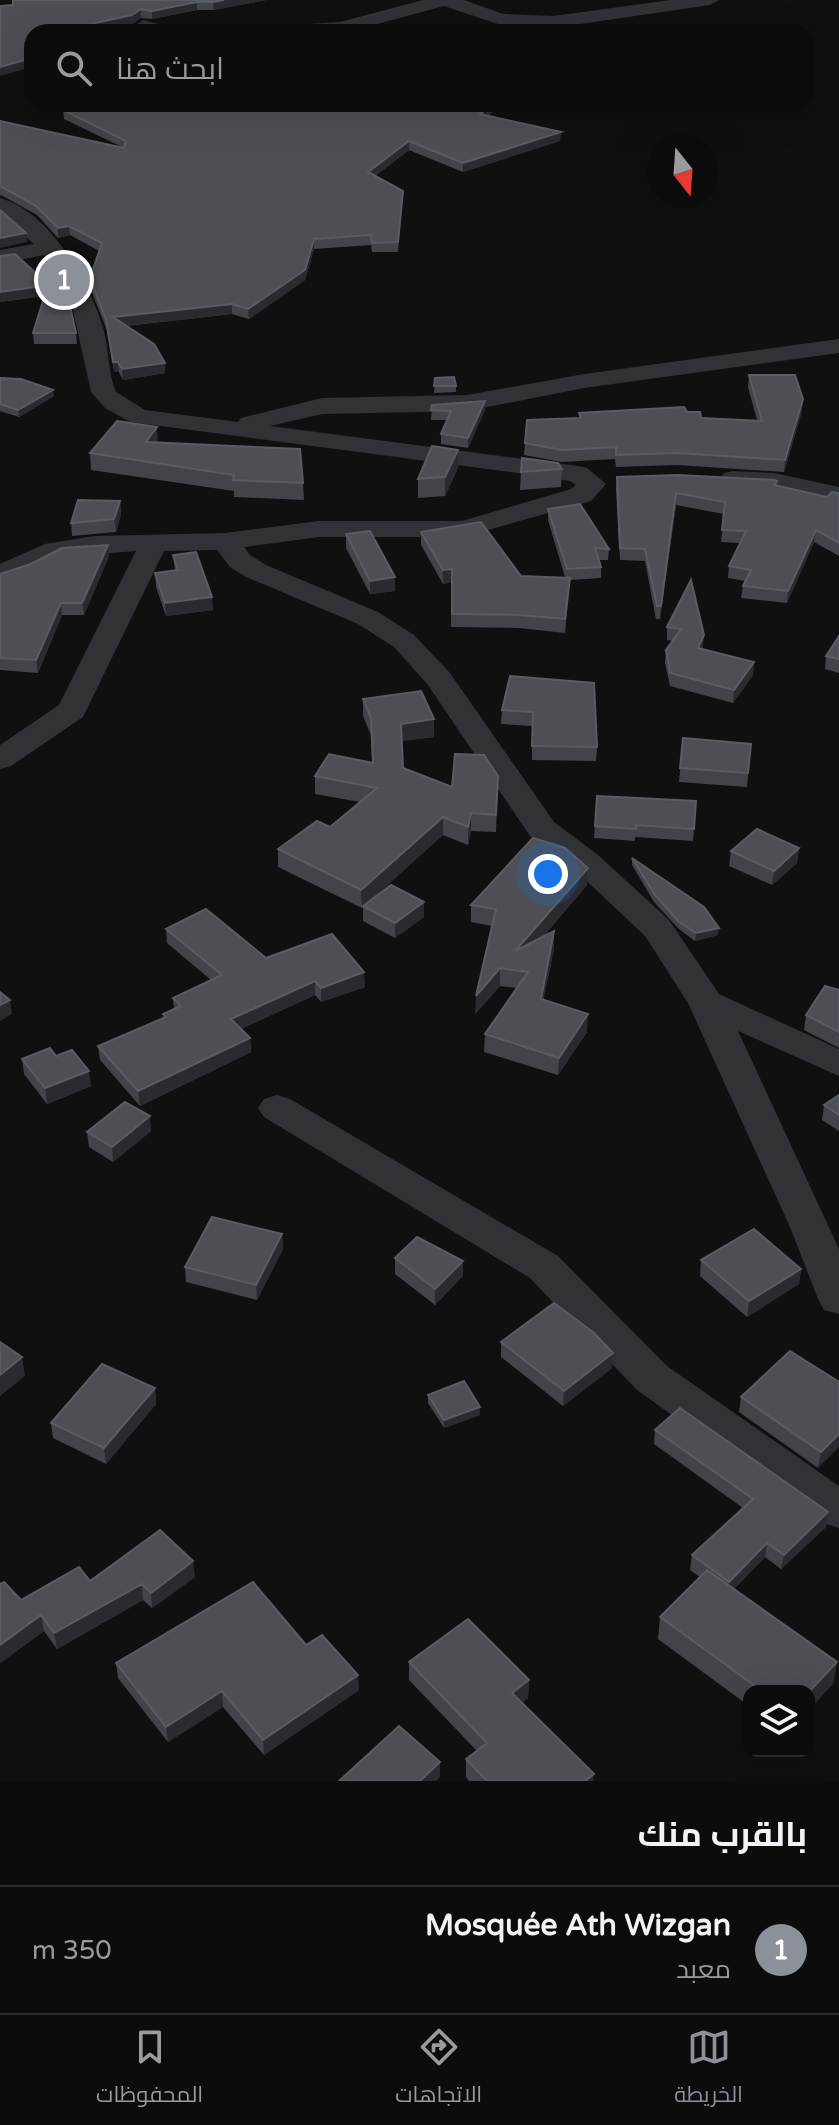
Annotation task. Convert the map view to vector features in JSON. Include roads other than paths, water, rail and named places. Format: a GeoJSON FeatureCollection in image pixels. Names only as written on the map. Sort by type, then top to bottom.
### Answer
{"type":"FeatureCollection","features":[{"type":"Feature","properties":{"kind":"street"},"geometry":{"type":"LineString","coordinates":[[363,24],[445,0],[501,19],[553,22],[710,0]]}},
{"type":"Feature","properties":{"kind":"street"},"geometry":{"type":"LineString","coordinates":[[0,205],[33,228],[72,276],[96,350],[107,397],[139,417],[526,466],[578,474],[593,484],[581,495],[463,529],[319,529],[225,541],[94,544],[55,550],[0,575]]}},
{"type":"Feature","properties":{"kind":"street"},"geometry":{"type":"LineString","coordinates":[[0,257],[51,247]]}},
{"type":"Feature","properties":{"kind":"street"},"geometry":{"type":"LineString","coordinates":[[222,428],[322,406],[467,403],[584,381],[839,346]]}},
{"type":"Feature","properties":{"kind":"street"},"geometry":{"type":"LineString","coordinates":[[704,477],[774,481],[839,495]]}},
{"type":"Feature","properties":{"kind":"street"},"geometry":{"type":"LineString","coordinates":[[585,479],[616,478]]}},
{"type":"Feature","properties":{"kind":"street"},"geometry":{"type":"LineString","coordinates":[[225,541],[240,561],[256,571],[368,618],[404,641],[439,679],[542,829],[586,862],[657,928],[706,1002],[810,1227],[839,1299]]}},
{"type":"Feature","properties":{"kind":"street"},"geometry":{"type":"LineString","coordinates":[[0,759],[72,710],[154,543]]}},
{"type":"Feature","properties":{"kind":"street"},"geometry":{"type":"LineString","coordinates":[[706,1002],[839,1064]]}},
{"type":"Feature","properties":{"kind":"street"},"geometry":{"type":"LineString","coordinates":[[277,1108],[544,1267],[652,1378],[839,1510]]}},
{"type":"Feature","properties":{"kind":"place","name":"Mosquée Ath Wizgan"},"geometry":{"type":"Point","coordinates":[64,280]}}]}
